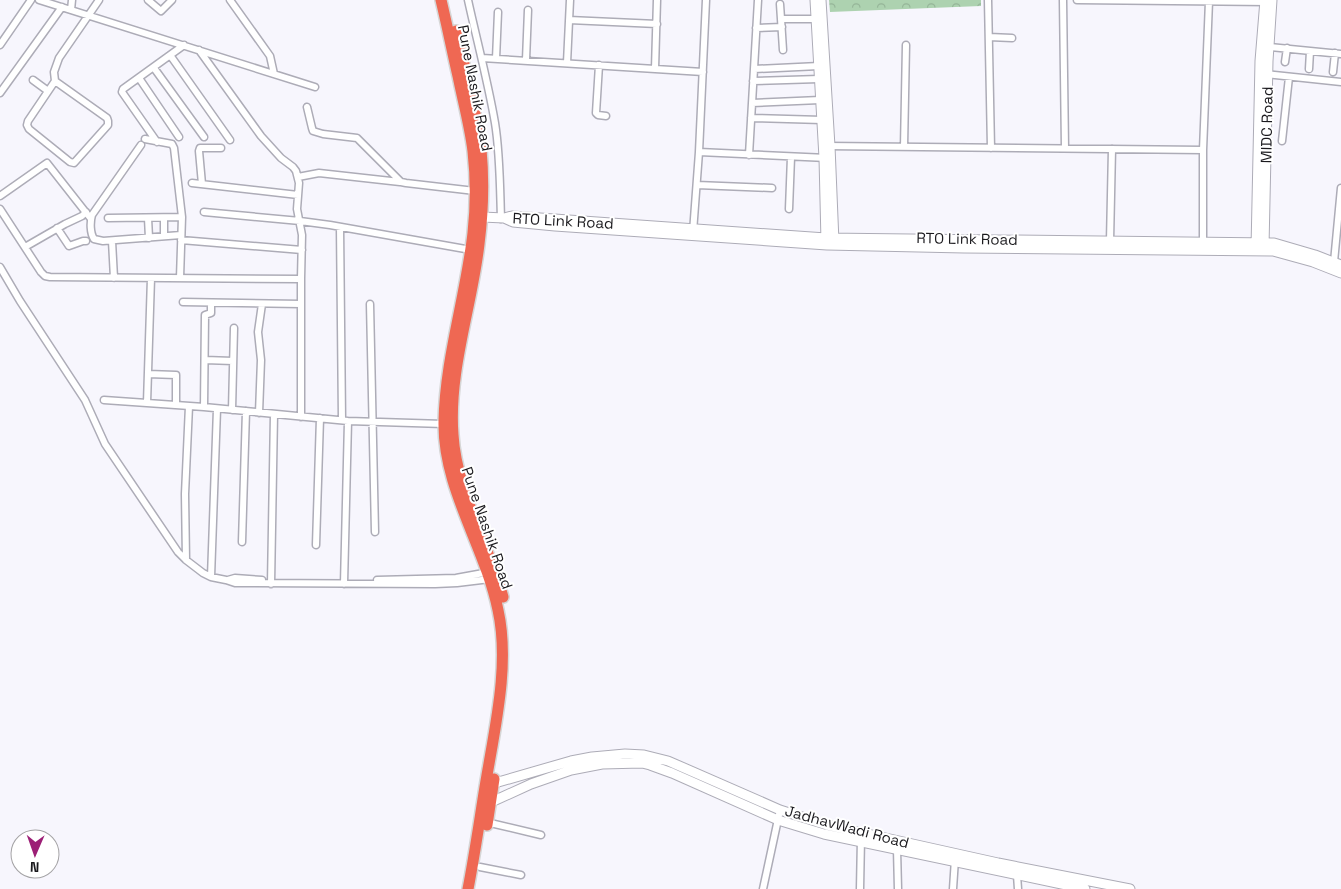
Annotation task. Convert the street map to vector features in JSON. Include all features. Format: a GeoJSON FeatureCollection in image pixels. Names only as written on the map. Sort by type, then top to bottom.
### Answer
{"type":"FeatureCollection","features":[{"type":"Feature","properties":{"kind":"highway","name":"Pune Nashik Road"},"geometry":{"type":"LineString","coordinates":[[441,0],[470,129],[475,192],[473,233],[446,389],[444,424],[448,461],[456,490],[492,575]]}},
{"type":"Feature","properties":{"kind":"highway","name":"Pune Nashik Road"},"geometry":{"type":"LineString","coordinates":[[449,0],[470,90],[481,150],[483,174],[482,218],[476,268],[455,387],[453,435],[464,486],[492,575],[501,624],[502,658],[487,804],[468,889]]}},
{"type":"Feature","properties":{"kind":"highway","name":"Pune Nashik Road"},"geometry":{"type":"LineString","coordinates":[[475,889],[480,866],[484,821]]}},
{"type":"Feature","properties":{"kind":"main road"},"geometry":{"type":"LineString","coordinates":[[815,0],[820,100],[827,146]]}},
{"type":"Feature","properties":{"kind":"main road"},"geometry":{"type":"LineString","coordinates":[[821,0],[830,241]]}},
{"type":"Feature","properties":{"kind":"main road","name":"MIDC Road"},"geometry":{"type":"LineString","coordinates":[[1264,74],[1269,47],[1268,1]]}},
{"type":"Feature","properties":{"kind":"main road","name":"MIDC Road"},"geometry":{"type":"LineString","coordinates":[[1260,247],[1264,74],[1268,1]]}},
{"type":"Feature","properties":{"kind":"main road","name":"RTO Link Road"},"geometry":{"type":"LineString","coordinates":[[482,218],[502,218],[513,222],[964,248],[1260,247],[1282,245],[1315,254],[1338,264]]}},
{"type":"Feature","properties":{"kind":"main road","name":"RTO Link Road"},"geometry":{"type":"LineString","coordinates":[[830,241],[1204,242],[1260,247],[1295,256],[1341,274]]}},
{"type":"Feature","properties":{"kind":"main road","name":"JadhavWadi Road"},"geometry":{"type":"LineString","coordinates":[[489,784],[592,757],[625,754],[644,755],[668,761],[780,810],[897,849],[998,863],[1130,889]]}},
{"type":"Feature","properties":{"kind":"main road","name":"JadhavWadi Road"},"geometry":{"type":"LineString","coordinates":[[487,804],[531,784],[571,770],[602,764],[634,762],[666,770],[778,820],[824,834],[861,838],[955,857],[1017,875],[1085,889]]}},
{"type":"Feature","properties":{"kind":"street"},"geometry":{"type":"LineString","coordinates":[[0,45],[32,0]]}},
{"type":"Feature","properties":{"kind":"street"},"geometry":{"type":"LineString","coordinates":[[39,0],[315,87]]}},
{"type":"Feature","properties":{"kind":"street"},"geometry":{"type":"LineString","coordinates":[[71,10],[72,0]]}},
{"type":"Feature","properties":{"kind":"street"},"geometry":{"type":"LineString","coordinates":[[55,81],[107,118],[108,121],[108,125],[74,163],[57,152],[27,126],[28,121],[55,81],[55,65],[99,0]]}},
{"type":"Feature","properties":{"kind":"street"},"geometry":{"type":"LineString","coordinates":[[148,0],[161,10],[172,0]]}},
{"type":"Feature","properties":{"kind":"street"},"geometry":{"type":"LineString","coordinates":[[230,0],[270,56],[274,74]]}},
{"type":"Feature","properties":{"kind":"street"},"geometry":{"type":"LineString","coordinates":[[468,0],[495,125],[502,218]]}},
{"type":"Feature","properties":{"kind":"street"},"geometry":{"type":"LineString","coordinates":[[567,63],[570,0]]}},
{"type":"Feature","properties":{"kind":"street"},"geometry":{"type":"LineString","coordinates":[[655,69],[657,0]]}},
{"type":"Feature","properties":{"kind":"street"},"geometry":{"type":"LineString","coordinates":[[693,232],[699,152],[706,0]]}},
{"type":"Feature","properties":{"kind":"street"},"geometry":{"type":"LineString","coordinates":[[749,155],[758,0]]}},
{"type":"Feature","properties":{"kind":"street"},"geometry":{"type":"LineString","coordinates":[[988,0],[991,148]]}},
{"type":"Feature","properties":{"kind":"street"},"geometry":{"type":"LineString","coordinates":[[1063,0],[1065,148]]}},
{"type":"Feature","properties":{"kind":"street"},"geometry":{"type":"LineString","coordinates":[[1077,0],[1268,1]]}},
{"type":"Feature","properties":{"kind":"street"},"geometry":{"type":"LineString","coordinates":[[1204,242],[1202,150],[1209,1]]}},
{"type":"Feature","properties":{"kind":"street"},"geometry":{"type":"LineString","coordinates":[[780,4],[783,50]]}},
{"type":"Feature","properties":{"kind":"street"},"geometry":{"type":"LineString","coordinates":[[0,94],[62,7]]}},
{"type":"Feature","properties":{"kind":"street"},"geometry":{"type":"LineString","coordinates":[[526,60],[528,10]]}},
{"type":"Feature","properties":{"kind":"street"},"geometry":{"type":"LineString","coordinates":[[496,59],[498,12]]}},
{"type":"Feature","properties":{"kind":"street"},"geometry":{"type":"LineString","coordinates":[[781,20],[816,19]]}},
{"type":"Feature","properties":{"kind":"street"},"geometry":{"type":"LineString","coordinates":[[569,20],[657,24]]}},
{"type":"Feature","properties":{"kind":"street"},"geometry":{"type":"LineString","coordinates":[[756,28],[782,27]]}},
{"type":"Feature","properties":{"kind":"street"},"geometry":{"type":"LineString","coordinates":[[989,37],[1012,38]]}},
{"type":"Feature","properties":{"kind":"street"},"geometry":{"type":"LineString","coordinates":[[904,147],[906,45]]}},
{"type":"Feature","properties":{"kind":"street"},"geometry":{"type":"LineString","coordinates":[[157,142],[122,92],[123,89],[184,46]]}},
{"type":"Feature","properties":{"kind":"street"},"geometry":{"type":"LineString","coordinates":[[1269,47],[1338,53],[1333,72]]}},
{"type":"Feature","properties":{"kind":"street"},"geometry":{"type":"LineString","coordinates":[[1285,62],[1287,48]]}},
{"type":"Feature","properties":{"kind":"street"},"geometry":{"type":"LineString","coordinates":[[199,50],[261,136],[281,158],[293,167],[298,176],[298,209],[302,235],[300,417]]}},
{"type":"Feature","properties":{"kind":"street"},"geometry":{"type":"LineString","coordinates":[[1309,69],[1310,51]]}},
{"type":"Feature","properties":{"kind":"street"},"geometry":{"type":"LineString","coordinates":[[170,56],[230,140]]}},
{"type":"Feature","properties":{"kind":"street"},"geometry":{"type":"LineString","coordinates":[[482,58],[703,72]]}},
{"type":"Feature","properties":{"kind":"street"},"geometry":{"type":"LineString","coordinates":[[599,65],[596,113],[606,116]]}},
{"type":"Feature","properties":{"kind":"street"},"geometry":{"type":"LineString","coordinates":[[754,69],[818,66]]}},
{"type":"Feature","properties":{"kind":"street"},"geometry":{"type":"LineString","coordinates":[[154,68],[204,137]]}},
{"type":"Feature","properties":{"kind":"street"},"geometry":{"type":"LineString","coordinates":[[1264,74],[1341,82]]}},
{"type":"Feature","properties":{"kind":"street"},"geometry":{"type":"LineString","coordinates":[[1282,141],[1289,77]]}},
{"type":"Feature","properties":{"kind":"street"},"geometry":{"type":"LineString","coordinates":[[139,78],[179,136]]}},
{"type":"Feature","properties":{"kind":"street"},"geometry":{"type":"LineString","coordinates":[[753,81],[819,79]]}},
{"type":"Feature","properties":{"kind":"street"},"geometry":{"type":"LineString","coordinates":[[33,80],[48,91]]}},
{"type":"Feature","properties":{"kind":"street"},"geometry":{"type":"LineString","coordinates":[[752,102],[820,100]]}},
{"type":"Feature","properties":{"kind":"street"},"geometry":{"type":"LineString","coordinates":[[307,107],[313,131],[357,138],[401,182]]}},
{"type":"Feature","properties":{"kind":"street"},"geometry":{"type":"LineString","coordinates":[[751,118],[822,120]]}},
{"type":"Feature","properties":{"kind":"street"},"geometry":{"type":"LineString","coordinates":[[180,278],[181,238],[182,217],[174,148],[172,144],[143,142],[92,214],[92,236],[94,239],[98,241],[164,236],[181,238],[302,250]]}},
{"type":"Feature","properties":{"kind":"street"},"geometry":{"type":"LineString","coordinates":[[827,146],[1202,150]]}},
{"type":"Feature","properties":{"kind":"street"},"geometry":{"type":"LineString","coordinates":[[202,184],[200,148],[221,148]]}},
{"type":"Feature","properties":{"kind":"street"},"geometry":{"type":"LineString","coordinates":[[1110,241],[1112,149]]}},
{"type":"Feature","properties":{"kind":"street"},"geometry":{"type":"LineString","coordinates":[[699,152],[827,158]]}},
{"type":"Feature","properties":{"kind":"street"},"geometry":{"type":"LineString","coordinates":[[789,209],[791,157]]}},
{"type":"Feature","properties":{"kind":"street"},"geometry":{"type":"LineString","coordinates":[[0,196],[47,163],[91,219]]}},
{"type":"Feature","properties":{"kind":"street"},"geometry":{"type":"LineString","coordinates":[[298,176],[319,173],[475,192]]}},
{"type":"Feature","properties":{"kind":"street"},"geometry":{"type":"LineString","coordinates":[[192,183],[298,195]]}},
{"type":"Feature","properties":{"kind":"street"},"geometry":{"type":"LineString","coordinates":[[697,185],[772,188]]}},
{"type":"Feature","properties":{"kind":"street"},"geometry":{"type":"LineString","coordinates":[[1338,264],[1341,188]]}},
{"type":"Feature","properties":{"kind":"street"},"geometry":{"type":"LineString","coordinates":[[0,209],[41,272],[50,277],[301,279]]}},
{"type":"Feature","properties":{"kind":"street"},"geometry":{"type":"LineString","coordinates":[[25,247],[86,212]]}},
{"type":"Feature","properties":{"kind":"street"},"geometry":{"type":"LineString","coordinates":[[204,212],[300,221],[470,250]]}},
{"type":"Feature","properties":{"kind":"street"},"geometry":{"type":"LineString","coordinates":[[108,218],[182,217]]}},
{"type":"Feature","properties":{"kind":"street"},"geometry":{"type":"LineString","coordinates":[[148,218],[149,238]]}},
{"type":"Feature","properties":{"kind":"street"},"geometry":{"type":"LineString","coordinates":[[164,218],[164,236]]}},
{"type":"Feature","properties":{"kind":"street"},"geometry":{"type":"LineString","coordinates":[[340,227],[345,421],[344,582]]}},
{"type":"Feature","properties":{"kind":"street"},"geometry":{"type":"LineString","coordinates":[[57,228],[70,246],[83,241],[86,242]]}},
{"type":"Feature","properties":{"kind":"street"},"geometry":{"type":"LineString","coordinates":[[112,240],[114,278]]}},
{"type":"Feature","properties":{"kind":"street"},"geometry":{"type":"LineString","coordinates":[[0,267],[85,400],[104,444],[173,545],[186,560],[203,573],[235,583],[344,582],[450,584],[492,575]]}},
{"type":"Feature","properties":{"kind":"street"},"geometry":{"type":"LineString","coordinates":[[147,403],[151,278]]}},
{"type":"Feature","properties":{"kind":"street"},"geometry":{"type":"LineString","coordinates":[[183,302],[301,304]]}},
{"type":"Feature","properties":{"kind":"street"},"geometry":{"type":"LineString","coordinates":[[204,407],[205,315],[211,313],[211,303]]}},
{"type":"Feature","properties":{"kind":"street"},"geometry":{"type":"LineString","coordinates":[[259,412],[261,360],[258,332],[262,304]]}},
{"type":"Feature","properties":{"kind":"street"},"geometry":{"type":"LineString","coordinates":[[370,304],[375,532]]}},
{"type":"Feature","properties":{"kind":"street"},"geometry":{"type":"LineString","coordinates":[[232,410],[234,328]]}},
{"type":"Feature","properties":{"kind":"street"},"geometry":{"type":"LineString","coordinates":[[204,360],[233,361]]}},
{"type":"Feature","properties":{"kind":"street"},"geometry":{"type":"LineString","coordinates":[[148,374],[176,375],[176,405]]}},
{"type":"Feature","properties":{"kind":"street"},"geometry":{"type":"LineString","coordinates":[[104,400],[204,407],[345,421],[444,424]]}},
{"type":"Feature","properties":{"kind":"street"},"geometry":{"type":"LineString","coordinates":[[186,560],[185,494],[189,406]]}},
{"type":"Feature","properties":{"kind":"street"},"geometry":{"type":"LineString","coordinates":[[211,577],[217,409]]}},
{"type":"Feature","properties":{"kind":"street"},"geometry":{"type":"LineString","coordinates":[[242,542],[246,411]]}},
{"type":"Feature","properties":{"kind":"street"},"geometry":{"type":"LineString","coordinates":[[271,582],[274,414]]}},
{"type":"Feature","properties":{"kind":"street"},"geometry":{"type":"LineString","coordinates":[[316,545],[320,418]]}},
{"type":"Feature","properties":{"kind":"street"},"geometry":{"type":"LineString","coordinates":[[763,889],[780,810]]}},
{"type":"Feature","properties":{"kind":"street"},"geometry":{"type":"LineString","coordinates":[[484,821],[541,836]]}},
{"type":"Feature","properties":{"kind":"street"},"geometry":{"type":"LineString","coordinates":[[860,889],[861,838]]}},
{"type":"Feature","properties":{"kind":"street"},"geometry":{"type":"LineString","coordinates":[[897,849],[898,889]]}},
{"type":"Feature","properties":{"kind":"street"},"geometry":{"type":"LineString","coordinates":[[952,889],[955,857]]}},
{"type":"Feature","properties":{"kind":"street"},"geometry":{"type":"LineString","coordinates":[[480,866],[520,875]]}},
{"type":"Feature","properties":{"kind":"street"},"geometry":{"type":"LineString","coordinates":[[1017,875],[1018,889]]}},
{"type":"Feature","properties":{"kind":"green space"},"geometry":{"type":"Polygon","coordinates":[[[829,0],[981,0],[981,6],[830,12],[829,0]]]}}]}
